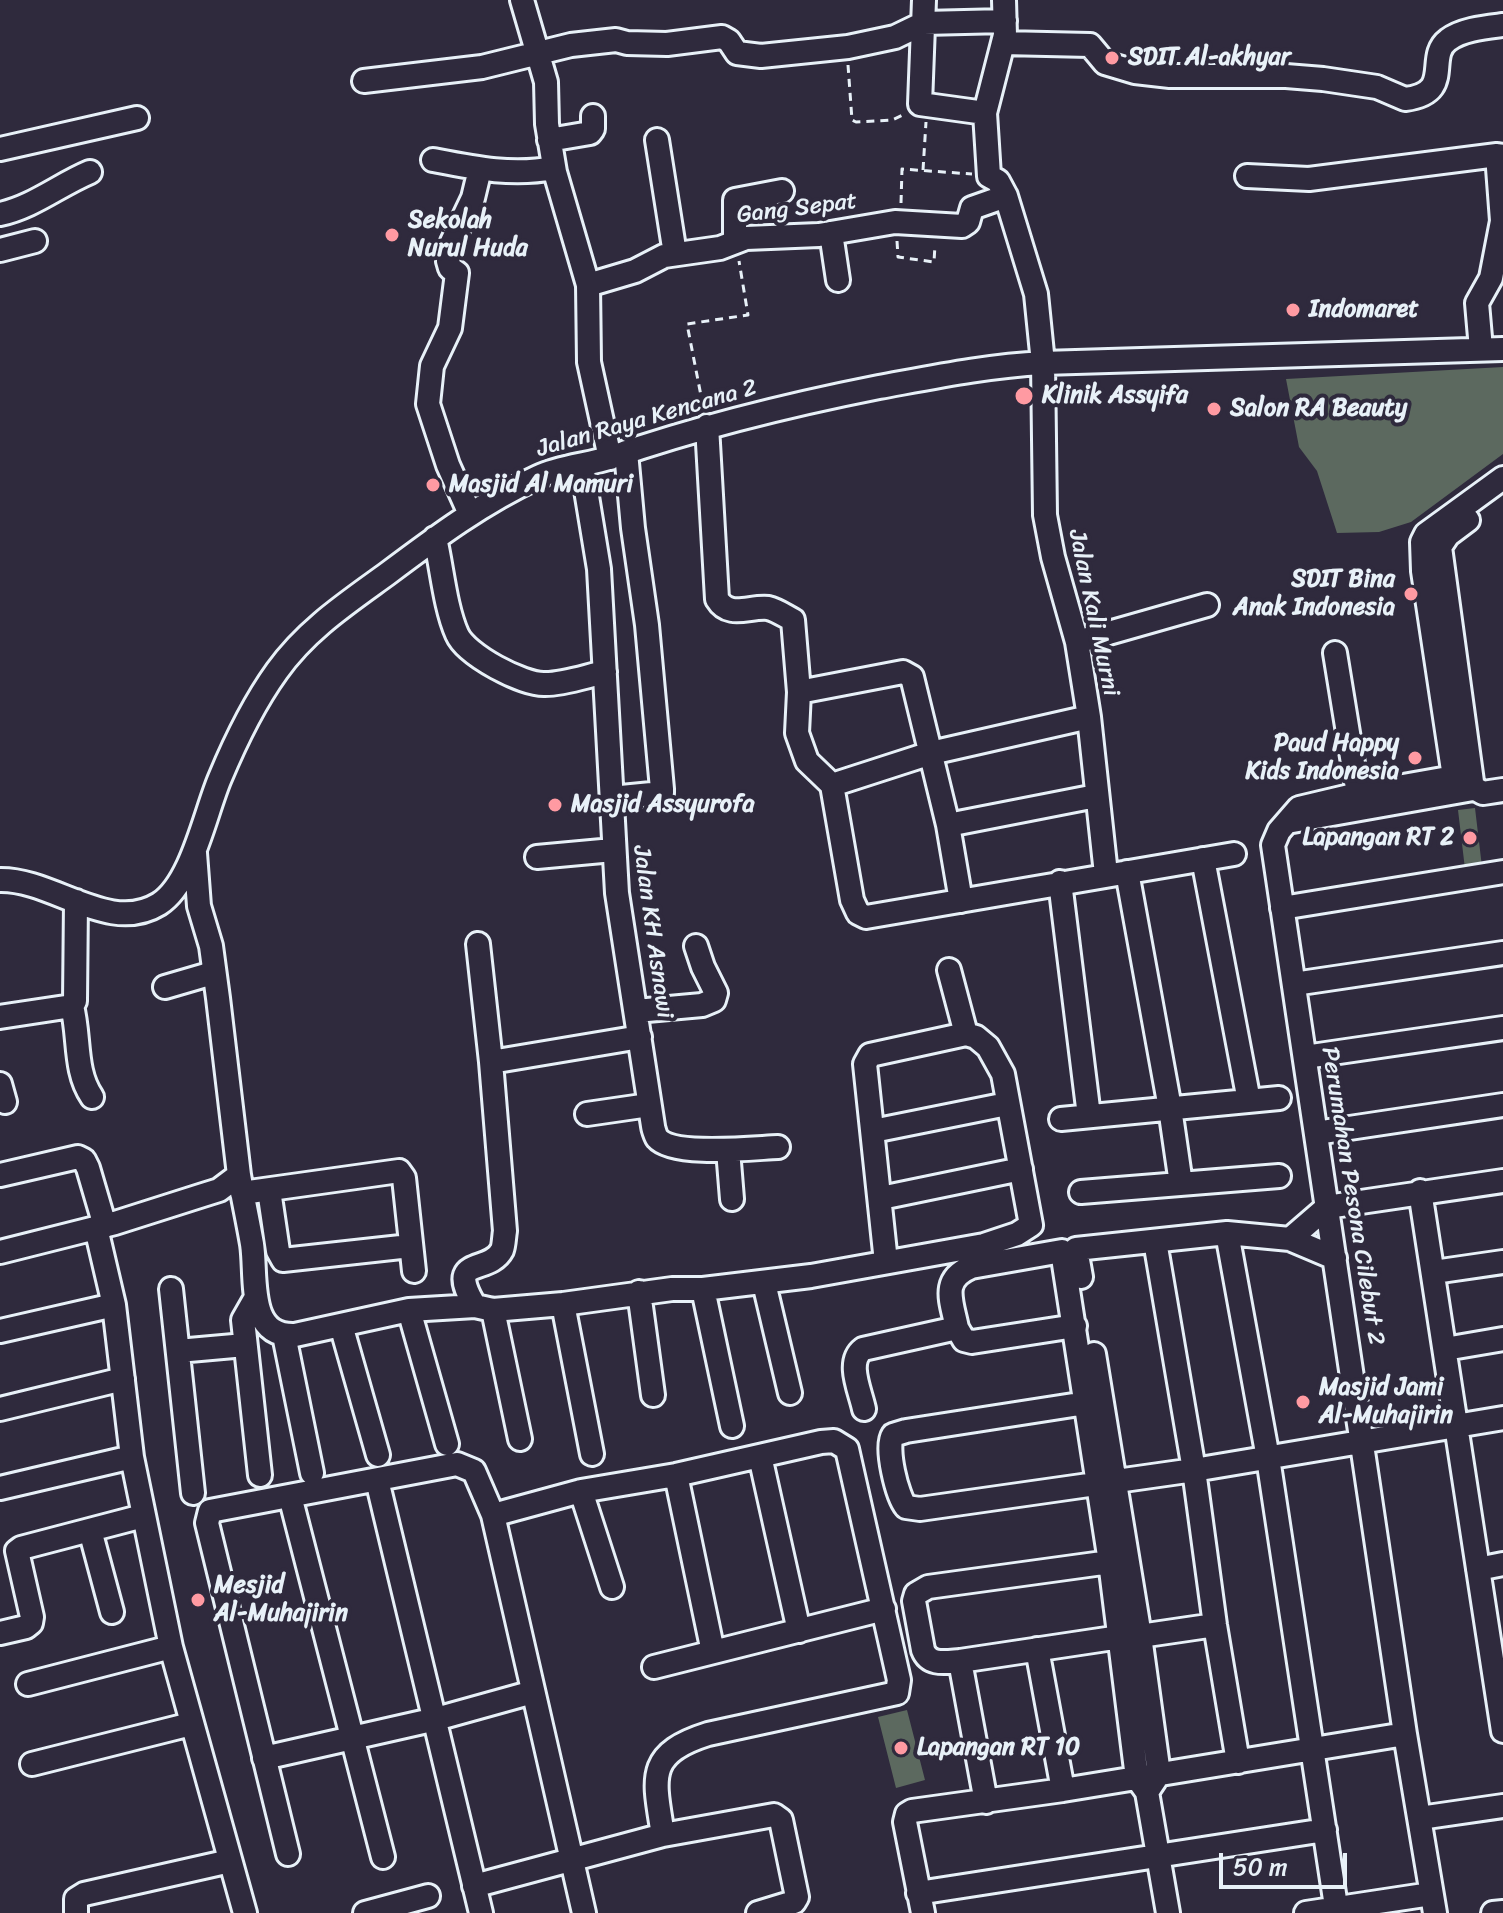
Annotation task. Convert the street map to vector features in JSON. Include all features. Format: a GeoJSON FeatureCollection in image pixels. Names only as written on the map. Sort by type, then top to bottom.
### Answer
{"type":"FeatureCollection","features":[{"type":"Feature","properties":{"kind":"street"},"geometry":{"type":"LineString","coordinates":[[522,0],[546,82],[554,168],[588,285],[589,362],[618,455],[633,528],[647,625],[662,793],[611,798]]}},
{"type":"Feature","properties":{"kind":"street"},"geometry":{"type":"LineString","coordinates":[[924,0],[920,104],[985,113]]}},
{"type":"Feature","properties":{"kind":"street"},"geometry":{"type":"LineString","coordinates":[[364,81],[482,67],[571,45],[616,40],[634,44],[667,44],[722,37],[741,55],[761,56],[848,47],[895,37],[924,23],[1004,21],[1090,45],[1105,63],[1155,75],[1323,79],[1377,87],[1405,99],[1427,93],[1435,83],[1446,41],[1454,36],[1503,25]]}},
{"type":"Feature","properties":{"kind":"street"},"geometry":{"type":"LineString","coordinates":[[1004,21],[985,113],[989,176],[998,181],[1006,196]]}},
{"type":"Feature","properties":{"kind":"street"},"geometry":{"type":"LineString","coordinates":[[549,140],[590,133],[593,116]]}},
{"type":"Feature","properties":{"kind":"street"},"geometry":{"type":"LineString","coordinates":[[0,149],[137,118]]}},
{"type":"Feature","properties":{"kind":"street"},"geometry":{"type":"LineString","coordinates":[[657,140],[675,254]]}},
{"type":"Feature","properties":{"kind":"street"},"geometry":{"type":"LineString","coordinates":[[1247,176],[1309,179],[1500,155],[1502,221],[1491,278],[1477,303],[1492,349]]}},
{"type":"Feature","properties":{"kind":"street"},"geometry":{"type":"LineString","coordinates":[[433,160],[525,173],[554,168]]}},
{"type":"Feature","properties":{"kind":"street"},"geometry":{"type":"LineString","coordinates":[[470,514],[448,465],[428,404],[432,366],[450,328],[449,316],[457,273],[450,268],[448,261],[452,242],[473,198],[480,169]]}},
{"type":"Feature","properties":{"kind":"street"},"geometry":{"type":"LineString","coordinates":[[0,214],[41,199],[90,172]]}},
{"type":"Feature","properties":{"kind":"street"},"geometry":{"type":"LineString","coordinates":[[735,242],[735,200],[782,191]]}},
{"type":"Feature","properties":{"kind":"street","name":"Gang Sepat"},"geometry":{"type":"LineString","coordinates":[[588,285],[635,271],[656,259],[720,248],[746,238],[831,233],[898,222],[966,225],[972,208],[1006,196]]}},
{"type":"Feature","properties":{"kind":"street","name":"Jalan Kali Murni"},"geometry":{"type":"LineString","coordinates":[[1006,196],[1033,280],[1043,363],[1045,515],[1053,557],[1077,642],[1089,717],[1096,796],[1117,873],[1170,1108],[1181,1184]]}},
{"type":"Feature","properties":{"kind":"street"},"geometry":{"type":"LineString","coordinates":[[831,233],[838,280]]}},
{"type":"Feature","properties":{"kind":"street"},"geometry":{"type":"LineString","coordinates":[[0,250],[35,241]]}},
{"type":"Feature","properties":{"kind":"street","name":"Jalan Raya Kencana 2"},"geometry":{"type":"LineString","coordinates":[[0,880],[23,881],[90,908],[124,914],[152,908],[162,902],[178,884],[220,778],[255,707],[296,646],[320,623],[435,538],[470,514],[541,475],[582,466],[707,426],[977,368],[1043,363],[1492,349]]}},
{"type":"Feature","properties":{"kind":"street"},"geometry":{"type":"LineString","coordinates":[[707,426],[717,599],[722,607],[730,611],[764,608],[793,620],[799,692],[797,733],[807,761],[832,785],[852,900],[858,913],[866,917],[1234,854]]}},
{"type":"Feature","properties":{"kind":"street","name":"Jalan KH Asnawi"},"geometry":{"type":"LineString","coordinates":[[582,466],[599,569],[610,732],[613,850],[656,1137],[693,1150],[778,1147]]}},
{"type":"Feature","properties":{"kind":"street"},"geometry":{"type":"LineString","coordinates":[[1473,789],[1441,627],[1423,571],[1422,542],[1426,534],[1503,478]]}},
{"type":"Feature","properties":{"kind":"street"},"geometry":{"type":"LineString","coordinates":[[1454,777],[1441,627],[1440,547],[1448,535],[1503,494]]}},
{"type":"Feature","properties":{"kind":"street"},"geometry":{"type":"LineString","coordinates":[[435,538],[454,627],[463,645],[471,652],[530,683],[553,683],[605,672]]}},
{"type":"Feature","properties":{"kind":"street"},"geometry":{"type":"LineString","coordinates":[[1077,642],[1207,605]]}},
{"type":"Feature","properties":{"kind":"street"},"geometry":{"type":"LineString","coordinates":[[1335,653],[1358,794]]}},
{"type":"Feature","properties":{"kind":"street"},"geometry":{"type":"LineString","coordinates":[[799,692],[903,672],[912,677],[948,825],[961,901]]}},
{"type":"Feature","properties":{"kind":"street"},"geometry":{"type":"LineString","coordinates":[[832,785],[931,753],[1089,717]]}},
{"type":"Feature","properties":{"kind":"street"},"geometry":{"type":"LineString","coordinates":[[1285,822],[1299,808],[1454,777],[1483,793],[1503,790]]}},
{"type":"Feature","properties":{"kind":"street"},"geometry":{"type":"LineString","coordinates":[[1285,822],[1473,789]]}},
{"type":"Feature","properties":{"kind":"street"},"geometry":{"type":"LineString","coordinates":[[948,825],[1096,796]]}},
{"type":"Feature","properties":{"kind":"street","name":"Perumahan Pesona Cilebut 2"},"geometry":{"type":"LineString","coordinates":[[1285,822],[1273,845],[1405,1734],[1433,1903]]}},
{"type":"Feature","properties":{"kind":"street"},"geometry":{"type":"LineString","coordinates":[[194,848],[199,906],[214,970],[240,1184],[252,1247],[255,1299],[266,1323],[274,1331],[284,1335],[409,1310],[563,1304],[639,1292],[764,1283],[886,1262],[1001,1241],[1031,1225],[1003,1074],[988,1047],[976,1037],[966,1034],[870,1055],[865,1064],[886,1262]]}},
{"type":"Feature","properties":{"kind":"street"},"geometry":{"type":"LineString","coordinates":[[537,857],[613,850]]}},
{"type":"Feature","properties":{"kind":"street"},"geometry":{"type":"LineString","coordinates":[[1203,859],[1249,1101]]}},
{"type":"Feature","properties":{"kind":"street"},"geometry":{"type":"LineString","coordinates":[[1282,908],[1503,872]]}},
{"type":"Feature","properties":{"kind":"street"},"geometry":{"type":"LineString","coordinates":[[1060,882],[1089,1116]]}},
{"type":"Feature","properties":{"kind":"street"},"geometry":{"type":"LineString","coordinates":[[76,901],[75,1001],[72,1006],[83,1084],[92,1097]]}},
{"type":"Feature","properties":{"kind":"street"},"geometry":{"type":"LineString","coordinates":[[478,944],[505,1231],[501,1251],[494,1259],[470,1269],[466,1275],[465,1290],[484,1308],[520,1439]]}},
{"type":"Feature","properties":{"kind":"street"},"geometry":{"type":"LineString","coordinates":[[636,1011],[702,1005],[714,1000],[716,993],[696,946]]}},
{"type":"Feature","properties":{"kind":"street"},"geometry":{"type":"LineString","coordinates":[[1294,984],[1503,953]]}},
{"type":"Feature","properties":{"kind":"street"},"geometry":{"type":"LineString","coordinates":[[165,987],[214,970]]}},
{"type":"Feature","properties":{"kind":"street"},"geometry":{"type":"LineString","coordinates":[[949,970],[966,1034]]}},
{"type":"Feature","properties":{"kind":"street"},"geometry":{"type":"LineString","coordinates":[[0,1017],[72,1006]]}},
{"type":"Feature","properties":{"kind":"street"},"geometry":{"type":"LineString","coordinates":[[1305,1057],[1503,1028]]}},
{"type":"Feature","properties":{"kind":"street"},"geometry":{"type":"LineString","coordinates":[[491,1062],[640,1037]]}},
{"type":"Feature","properties":{"kind":"street"},"geometry":{"type":"LineString","coordinates":[[1061,1119],[1279,1098]]}},
{"type":"Feature","properties":{"kind":"street"},"geometry":{"type":"LineString","coordinates":[[873,1131],[1007,1104]]}},
{"type":"Feature","properties":{"kind":"street"},"geometry":{"type":"LineString","coordinates":[[587,1114],[649,1105]]}},
{"type":"Feature","properties":{"kind":"street"},"geometry":{"type":"LineString","coordinates":[[1316,1133],[1503,1105]]}},
{"type":"Feature","properties":{"kind":"street"},"geometry":{"type":"LineString","coordinates":[[728,1150],[732,1199]]}},
{"type":"Feature","properties":{"kind":"street"},"geometry":{"type":"LineString","coordinates":[[0,1175],[78,1157],[84,1160],[88,1168],[114,1305],[132,1457],[143,1516],[171,1647],[245,1913]]}},
{"type":"Feature","properties":{"kind":"street"},"geometry":{"type":"LineString","coordinates":[[881,1198],[1021,1169]]}},
{"type":"Feature","properties":{"kind":"street"},"geometry":{"type":"LineString","coordinates":[[0,1252],[100,1227],[240,1184],[269,1190],[399,1171],[404,1178],[414,1271]]}},
{"type":"Feature","properties":{"kind":"street"},"geometry":{"type":"LineString","coordinates":[[1081,1192],[1279,1176]]}},
{"type":"Feature","properties":{"kind":"street"},"geometry":{"type":"LineString","coordinates":[[1290,1239],[1327,1207],[1503,1181]]}},
{"type":"Feature","properties":{"kind":"street"},"geometry":{"type":"LineString","coordinates":[[269,1190],[278,1251],[283,1260],[410,1246]]}},
{"type":"Feature","properties":{"kind":"street"},"geometry":{"type":"LineString","coordinates":[[1420,1191],[1503,1725]]}},
{"type":"Feature","properties":{"kind":"street"},"geometry":{"type":"LineString","coordinates":[[1227,1233],[1268,1458],[1337,1911]]}},
{"type":"Feature","properties":{"kind":"street"},"geometry":{"type":"LineString","coordinates":[[1168,1913],[1076,1249],[1227,1233],[1290,1239],[1335,1258]]}},
{"type":"Feature","properties":{"kind":"street"},"geometry":{"type":"LineString","coordinates":[[1155,1241],[1194,1470],[1238,1762]]}},
{"type":"Feature","properties":{"kind":"street"},"geometry":{"type":"LineString","coordinates":[[1075,1326],[972,1342],[964,1340],[957,1328],[949,1290],[955,1276],[971,1267],[1062,1251],[1075,1326],[1086,1403],[1107,1482],[1110,1562],[1130,1637]]}},
{"type":"Feature","properties":{"kind":"street"},"geometry":{"type":"LineString","coordinates":[[1434,1272],[1503,1262]]}},
{"type":"Feature","properties":{"kind":"street"},"geometry":{"type":"LineString","coordinates":[[764,1283],[790,1393]]}},
{"type":"Feature","properties":{"kind":"street"},"geometry":{"type":"LineString","coordinates":[[171,1289],[193,1493]]}},
{"type":"Feature","properties":{"kind":"street"},"geometry":{"type":"LineString","coordinates":[[703,1289],[732,1426]]}},
{"type":"Feature","properties":{"kind":"street"},"geometry":{"type":"LineString","coordinates":[[639,1292],[653,1395]]}},
{"type":"Feature","properties":{"kind":"street"},"geometry":{"type":"LineString","coordinates":[[255,1299],[243,1320],[260,1475]]}},
{"type":"Feature","properties":{"kind":"street"},"geometry":{"type":"LineString","coordinates":[[563,1304],[592,1454]]}},
{"type":"Feature","properties":{"kind":"street"},"geometry":{"type":"LineString","coordinates":[[0,1331],[114,1305]]}},
{"type":"Feature","properties":{"kind":"street"},"geometry":{"type":"LineString","coordinates":[[409,1310],[447,1444]]}},
{"type":"Feature","properties":{"kind":"street"},"geometry":{"type":"LineString","coordinates":[[341,1325],[378,1455]]}},
{"type":"Feature","properties":{"kind":"street"},"geometry":{"type":"LineString","coordinates":[[864,1409],[853,1363],[858,1353],[863,1349],[957,1328]]}},
{"type":"Feature","properties":{"kind":"street"},"geometry":{"type":"LineString","coordinates":[[284,1335],[312,1473]]}},
{"type":"Feature","properties":{"kind":"street"},"geometry":{"type":"LineString","coordinates":[[1445,1349],[1503,1339]]}},
{"type":"Feature","properties":{"kind":"street"},"geometry":{"type":"LineString","coordinates":[[178,1351],[245,1345]]}},
{"type":"Feature","properties":{"kind":"street"},"geometry":{"type":"LineString","coordinates":[[0,1409],[123,1379]]}},
{"type":"Feature","properties":{"kind":"street"},"geometry":{"type":"LineString","coordinates":[[1086,1403],[893,1435],[888,1444],[903,1505],[911,1509],[1194,1470],[1503,1418]]}},
{"type":"Feature","properties":{"kind":"street"},"geometry":{"type":"LineString","coordinates":[[493,1515],[581,1491],[676,1475],[834,1441],[847,1449],[899,1680],[897,1693],[681,1742],[666,1755],[658,1773],[657,1795],[663,1835]]}},
{"type":"Feature","properties":{"kind":"street"},"geometry":{"type":"LineString","coordinates":[[760,1456],[799,1631]]}},
{"type":"Feature","properties":{"kind":"street"},"geometry":{"type":"LineString","coordinates":[[0,1488],[132,1457]]}},
{"type":"Feature","properties":{"kind":"street"},"geometry":{"type":"LineString","coordinates":[[288,1854],[206,1516],[217,1508],[457,1464],[466,1465],[474,1471],[493,1515],[584,1913]]}},
{"type":"Feature","properties":{"kind":"street"},"geometry":{"type":"LineString","coordinates":[[676,1475],[713,1652]]}},
{"type":"Feature","properties":{"kind":"street"},"geometry":{"type":"LineString","coordinates":[[377,1480],[481,1913]]}},
{"type":"Feature","properties":{"kind":"street"},"geometry":{"type":"LineString","coordinates":[[581,1491],[612,1587]]}},
{"type":"Feature","properties":{"kind":"street"},"geometry":{"type":"LineString","coordinates":[[290,1496],[383,1857]]}},
{"type":"Feature","properties":{"kind":"street"},"geometry":{"type":"LineString","coordinates":[[0,1633],[31,1623],[17,1551],[143,1516]]}},
{"type":"Feature","properties":{"kind":"street"},"geometry":{"type":"LineString","coordinates":[[90,1530],[112,1612]]}},
{"type":"Feature","properties":{"kind":"street"},"geometry":{"type":"LineString","coordinates":[[1110,1562],[920,1590],[914,1601],[925,1656],[935,1662],[960,1661],[1215,1625]]}},
{"type":"Feature","properties":{"kind":"street"},"geometry":{"type":"LineString","coordinates":[[1478,1569],[1503,1564]]}},
{"type":"Feature","properties":{"kind":"street"},"geometry":{"type":"LineString","coordinates":[[654,1667],[884,1609]]}},
{"type":"Feature","properties":{"kind":"street"},"geometry":{"type":"LineString","coordinates":[[28,1684],[171,1647]]}},
{"type":"Feature","properties":{"kind":"street"},"geometry":{"type":"LineString","coordinates":[[1037,1649],[1063,1790]]}},
{"type":"Feature","properties":{"kind":"street"},"geometry":{"type":"LineString","coordinates":[[960,1661],[986,1802]]}},
{"type":"Feature","properties":{"kind":"street"},"geometry":{"type":"LineString","coordinates":[[264,1758],[436,1719],[533,1692]]}},
{"type":"Feature","properties":{"kind":"street"},"geometry":{"type":"LineString","coordinates":[[32,1764],[191,1724]]}},
{"type":"Feature","properties":{"kind":"street"},"geometry":{"type":"LineString","coordinates":[[1325,1830],[1159,1857],[921,1903],[905,1822],[907,1814],[912,1811],[1148,1781],[1238,1762],[1405,1734]]}},
{"type":"Feature","properties":{"kind":"street"},"geometry":{"type":"LineString","coordinates":[[1420,1818],[1503,1806]]}},
{"type":"Feature","properties":{"kind":"street"},"geometry":{"type":"LineString","coordinates":[[474,1886],[663,1835],[774,1815],[781,1820],[797,1897],[794,1902],[758,1913]]}},
{"type":"Feature","properties":{"kind":"street"},"geometry":{"type":"LineString","coordinates":[[76,1913],[76,1899],[84,1894],[230,1861]]}},
{"type":"Feature","properties":{"kind":"street"},"geometry":{"type":"LineString","coordinates":[[365,1913],[428,1896]]}},
{"type":"Feature","properties":{"kind":"street"},"geometry":{"type":"LineString","coordinates":[[1306,1913],[1433,1903]]}},
{"type":"Feature","properties":{"kind":"street"},"geometry":{"type":"LineString","coordinates":[[1493,1913],[1503,1912]]}},
{"type":"Feature","properties":{"kind":"path"},"geometry":{"type":"LineString","coordinates":[[848,47],[852,120],[892,120],[920,104]]}},
{"type":"Feature","properties":{"kind":"path"},"geometry":{"type":"LineString","coordinates":[[923,170],[926,118],[944,117],[948,108]]}},
{"type":"Feature","properties":{"kind":"path"},"geometry":{"type":"LineString","coordinates":[[937,226],[934,262],[898,257],[902,169],[989,176]]}},
{"type":"Feature","properties":{"kind":"path"},"geometry":{"type":"LineString","coordinates":[[707,426],[687,324],[748,315],[735,242]]}},
{"type":"Feature","properties":{"kind":"green space"},"geometry":{"type":"Polygon","coordinates":[[[1503,367],[1503,454],[1411,522],[1379,532],[1337,533],[1317,471],[1299,447],[1286,379],[1503,367]]]}},
{"type":"Feature","properties":{"kind":"green space","name":"Lapangan RT 2"},"geometry":{"type":"Polygon","coordinates":[[[1475,808],[1482,867],[1465,869],[1458,810],[1475,808]]]}},
{"type":"Feature","properties":{"kind":"green space","name":"Lapangan RT 10"},"geometry":{"type":"Polygon","coordinates":[[[907,1710],[925,1780],[896,1788],[878,1717],[907,1710]]]}},
{"type":"Feature","properties":{"kind":"place","name":"SDIT Al-akhyar"},"geometry":{"type":"Point","coordinates":[1112,58]}},
{"type":"Feature","properties":{"kind":"place","name":"Sekolah Nurul Huda"},"geometry":{"type":"Point","coordinates":[392,235]}},
{"type":"Feature","properties":{"kind":"place","name":"Indomaret"},"geometry":{"type":"Point","coordinates":[1293,310]}},
{"type":"Feature","properties":{"kind":"place","name":"Klinik Assyifa"},"geometry":{"type":"Point","coordinates":[1024,396]}},
{"type":"Feature","properties":{"kind":"place","name":"Salon RA Beauty"},"geometry":{"type":"Point","coordinates":[1214,409]}},
{"type":"Feature","properties":{"kind":"place","name":"Masjid Al Mamuri"},"geometry":{"type":"Point","coordinates":[433,485]}},
{"type":"Feature","properties":{"kind":"place","name":"SDIT Bina Anak Indonesia"},"geometry":{"type":"Point","coordinates":[1411,594]}},
{"type":"Feature","properties":{"kind":"place","name":"Paud Happy Kids Indonesia"},"geometry":{"type":"Point","coordinates":[1415,758]}},
{"type":"Feature","properties":{"kind":"place","name":"Masjid Assyurofa"},"geometry":{"type":"Point","coordinates":[555,805]}},
{"type":"Feature","properties":{"kind":"place","name":"Lapangan RT 2"},"geometry":{"type":"Point","coordinates":[1470,838]}},
{"type":"Feature","properties":{"kind":"place","name":"Masjid Jami Al-Muhajirin"},"geometry":{"type":"Point","coordinates":[1303,1402]}},
{"type":"Feature","properties":{"kind":"place","name":"Mesjid Al-Muhajirin"},"geometry":{"type":"Point","coordinates":[198,1600]}},
{"type":"Feature","properties":{"kind":"place","name":"Lapangan RT 10"},"geometry":{"type":"Point","coordinates":[901,1748]}}]}
